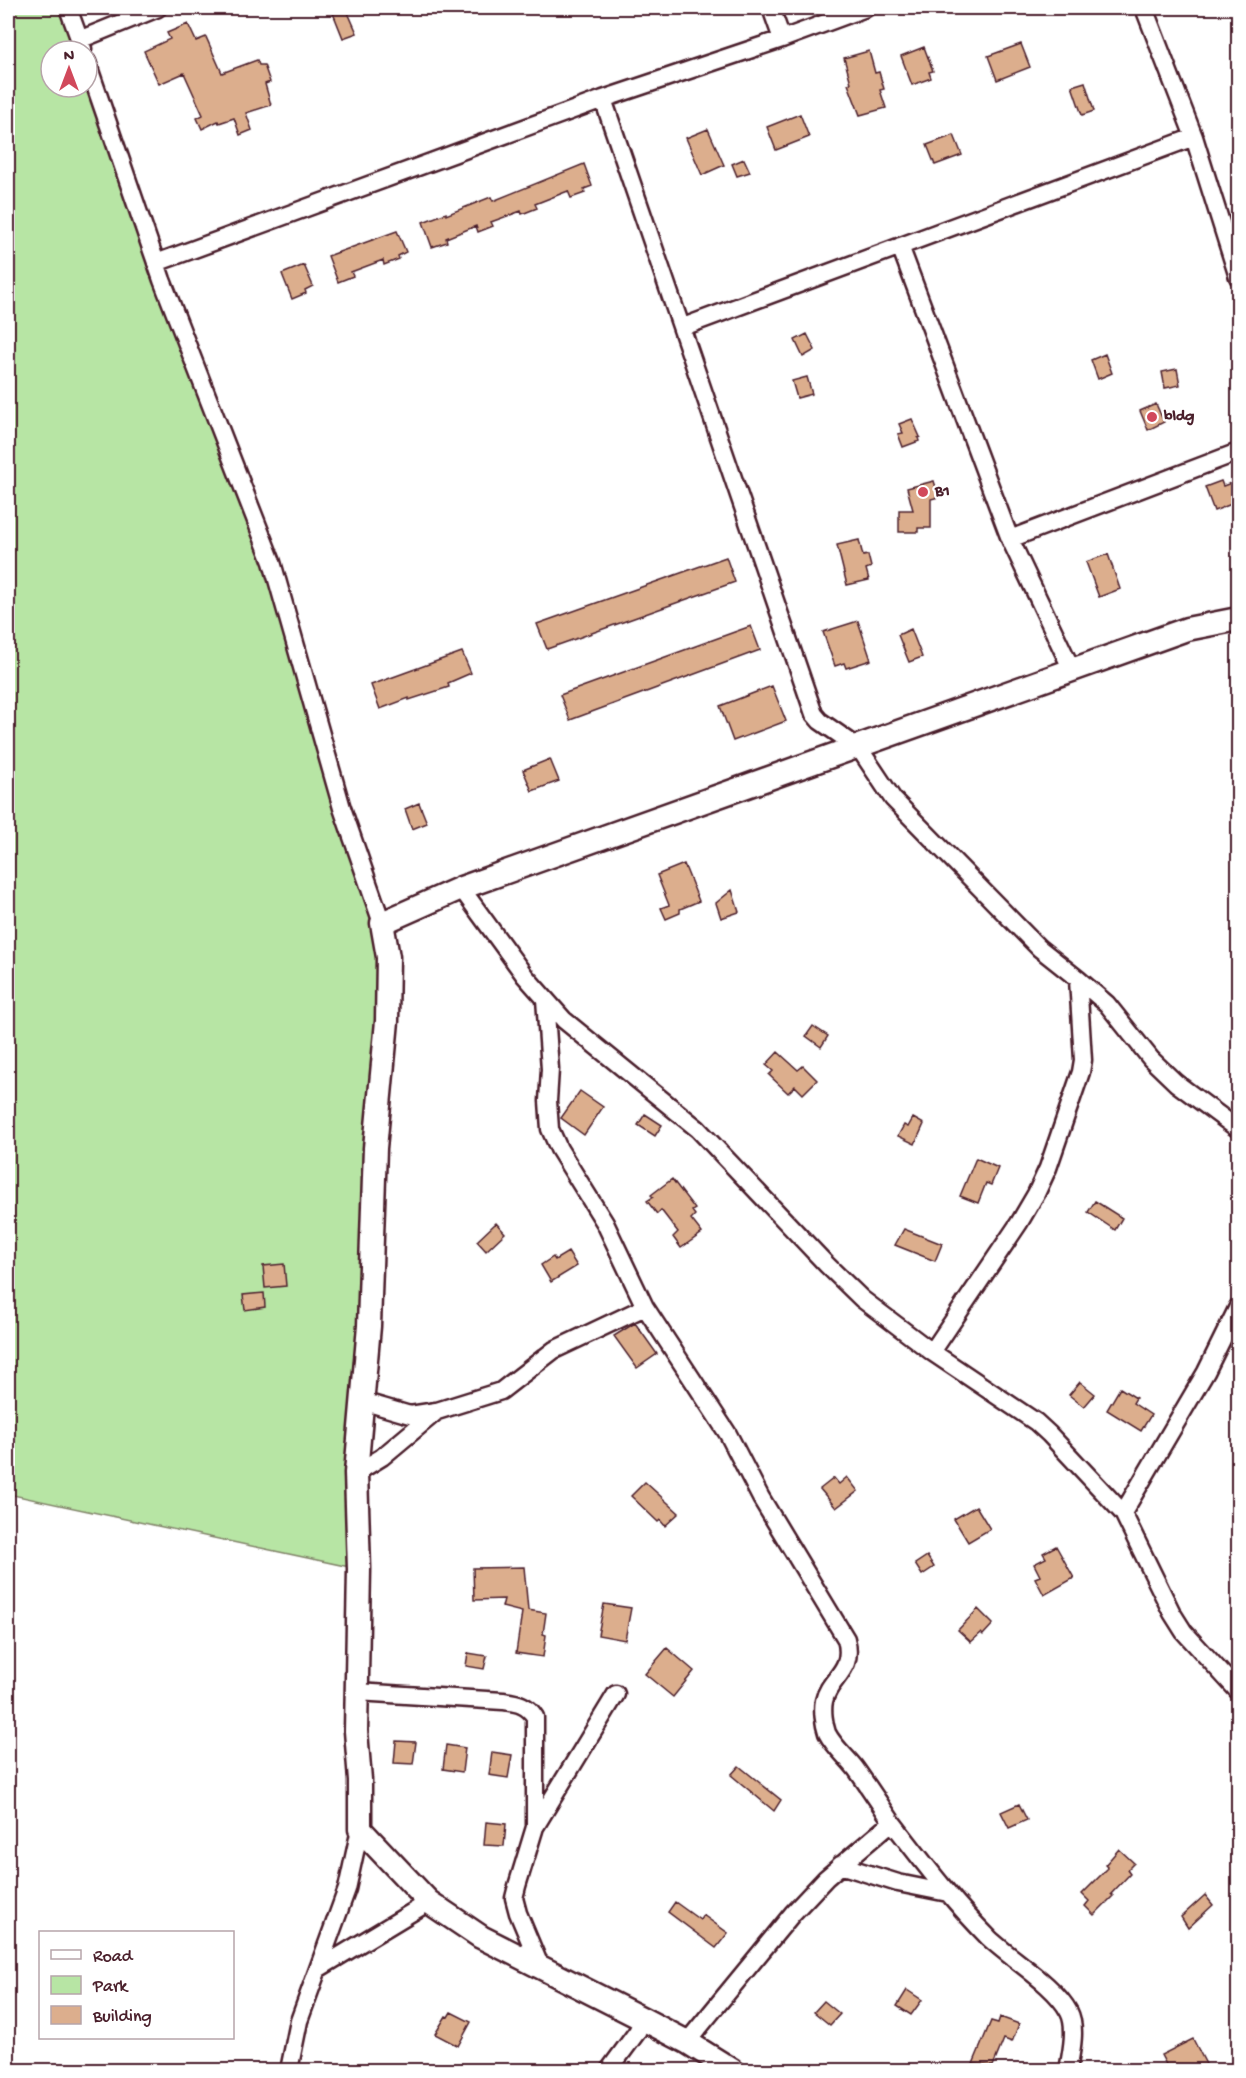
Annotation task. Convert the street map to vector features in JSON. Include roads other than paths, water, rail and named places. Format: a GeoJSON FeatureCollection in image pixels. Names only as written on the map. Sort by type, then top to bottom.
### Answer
{"type":"FeatureCollection","features":[{"type":"Feature","properties":{"kind":"street"},"geometry":{"type":"LineString","coordinates":[[68,8],[79,39]]}},
{"type":"Feature","properties":{"kind":"street"},"geometry":{"type":"LineString","coordinates":[[94,39],[159,8]]}},
{"type":"Feature","properties":{"kind":"street"},"geometry":{"type":"LineString","coordinates":[[771,8],[782,39]]}},
{"type":"Feature","properties":{"kind":"street"},"geometry":{"type":"LineString","coordinates":[[156,263],[603,99],[782,39],[866,8]]}},
{"type":"Feature","properties":{"kind":"street"},"geometry":{"type":"LineString","coordinates":[[1144,8],[1194,136],[1239,277]]}},
{"type":"Feature","properties":{"kind":"street"},"geometry":{"type":"LineString","coordinates":[[99,97],[156,263],[272,562],[342,808],[382,923],[388,957],[387,1020],[375,1148],[369,1326],[356,1473],[359,1569],[356,1731],[360,1780],[360,1829],[347,1889],[299,2021],[289,2070]]}},
{"type":"Feature","properties":{"kind":"street"},"geometry":{"type":"LineString","coordinates":[[603,99],[814,714],[820,721],[858,748],[893,799],[1039,948],[1107,1004],[1151,1059],[1176,1083],[1239,1129]]}},
{"type":"Feature","properties":{"kind":"street"},"geometry":{"type":"LineString","coordinates":[[683,327],[1194,136]]}},
{"type":"Feature","properties":{"kind":"street"},"geometry":{"type":"LineString","coordinates":[[900,246],[1010,539],[1072,670]]}},
{"type":"Feature","properties":{"kind":"street"},"geometry":{"type":"LineString","coordinates":[[1010,539],[1239,452]]}},
{"type":"Feature","properties":{"kind":"street"},"geometry":{"type":"LineString","coordinates":[[382,923],[461,888],[1187,629],[1239,619]]}},
{"type":"Feature","properties":{"kind":"street"},"geometry":{"type":"LineString","coordinates":[[461,888],[525,976],[564,1020],[698,1129],[862,1299],[932,1352],[1036,1422],[1123,1513],[1172,1613],[1184,1632],[1239,1690]]}},
{"type":"Feature","properties":{"kind":"street"},"geometry":{"type":"LineString","coordinates":[[932,1352],[1019,1223],[1048,1168],[1083,1060],[1078,980]]}},
{"type":"Feature","properties":{"kind":"street"},"geometry":{"type":"LineString","coordinates":[[545,999],[550,1069],[548,1101],[550,1129],[559,1149],[605,1223],[645,1307],[728,1434],[761,1498],[846,1639],[847,1658],[841,1675],[824,1700],[826,1731],[855,1767],[892,1822],[948,1893],[990,1938],[1060,1996],[1071,2015],[1073,2045],[1068,2070]]}},
{"type":"Feature","properties":{"kind":"street"},"geometry":{"type":"LineString","coordinates":[[362,1401],[410,1415],[437,1411],[501,1391],[554,1350],[645,1307]]}},
{"type":"Feature","properties":{"kind":"street"},"geometry":{"type":"LineString","coordinates":[[1123,1513],[1201,1382],[1239,1307]]}},
{"type":"Feature","properties":{"kind":"street"},"geometry":{"type":"LineString","coordinates":[[356,1473],[382,1457],[437,1411]]}},
{"type":"Feature","properties":{"kind":"street"},"geometry":{"type":"LineString","coordinates":[[357,1692],[502,1701],[521,1704],[531,1709],[535,1717],[535,1827]]}},
{"type":"Feature","properties":{"kind":"street"},"geometry":{"type":"LineString","coordinates":[[541,1968],[514,1898],[535,1827],[616,1694]]}},
{"type":"Feature","properties":{"kind":"street"},"geometry":{"type":"LineString","coordinates":[[687,2043],[793,1913],[840,1865],[892,1822]]}},
{"type":"Feature","properties":{"kind":"street"},"geometry":{"type":"LineString","coordinates":[[360,1829],[429,1902],[481,1937],[643,2019],[732,2070]]}},
{"type":"Feature","properties":{"kind":"street"},"geometry":{"type":"LineString","coordinates":[[840,1865],[898,1883],[948,1893]]}},
{"type":"Feature","properties":{"kind":"street"},"geometry":{"type":"LineString","coordinates":[[318,1969],[429,1902]]}},
{"type":"Feature","properties":{"kind":"street"},"geometry":{"type":"LineString","coordinates":[[609,2070],[643,2019]]}},
{"type":"Feature","properties":{"kind":"place","name":"bldg"},"geometry":{"type":"Point","coordinates":[1152,417]}},
{"type":"Feature","properties":{"kind":"place","name":"B1"},"geometry":{"type":"Point","coordinates":[923,492]}}]}
